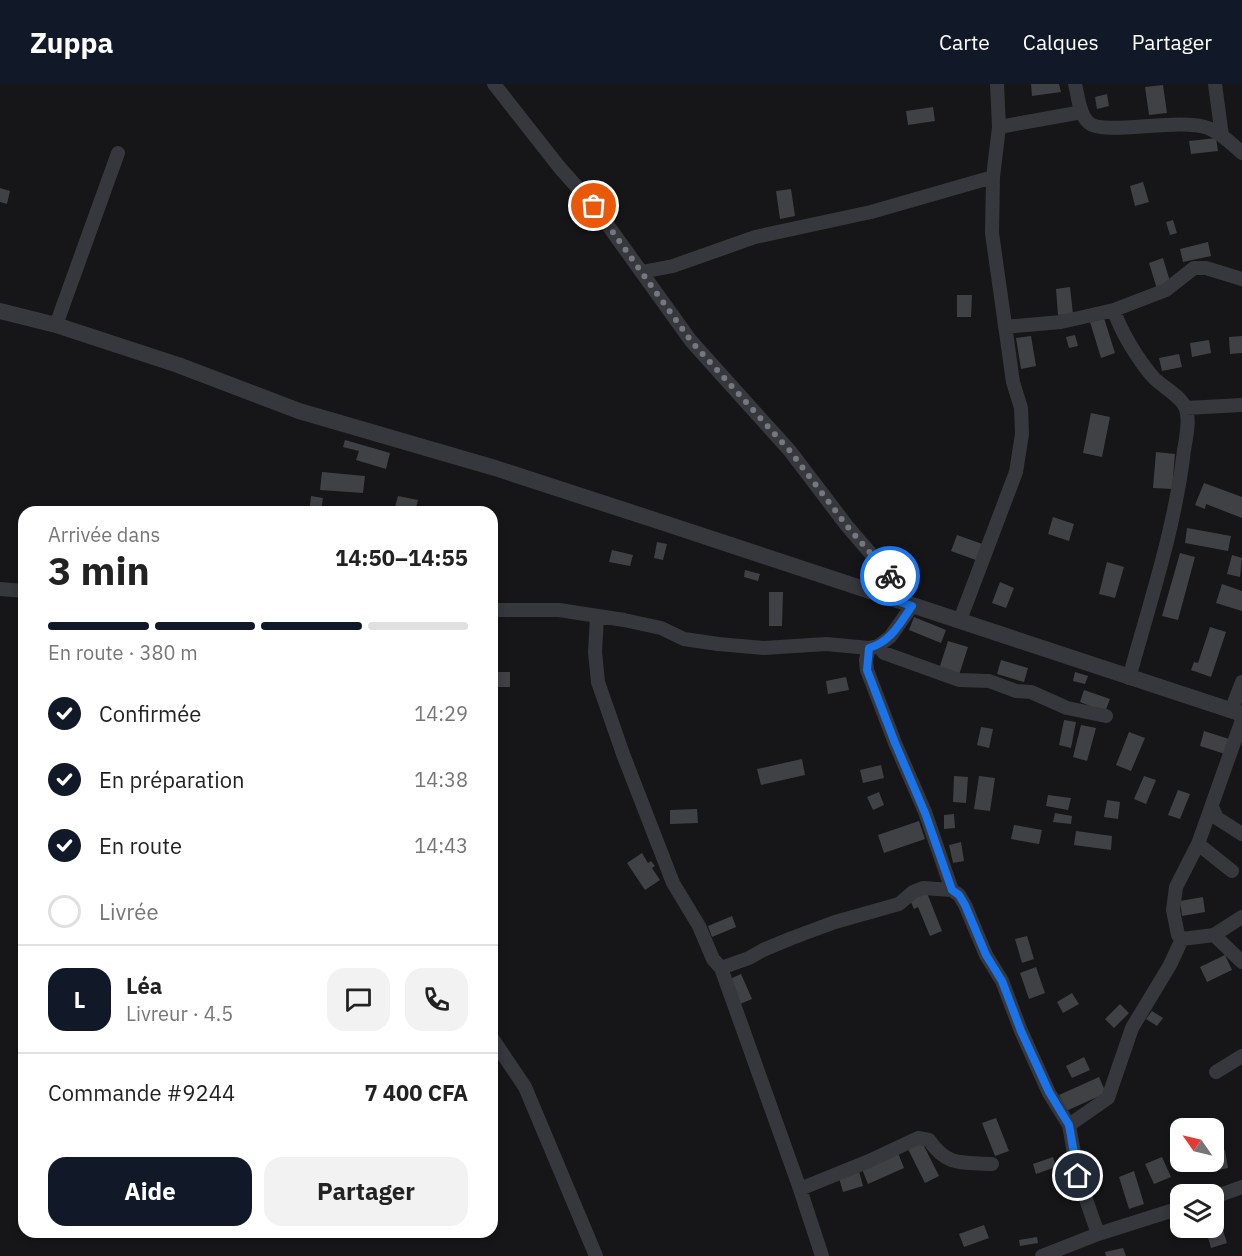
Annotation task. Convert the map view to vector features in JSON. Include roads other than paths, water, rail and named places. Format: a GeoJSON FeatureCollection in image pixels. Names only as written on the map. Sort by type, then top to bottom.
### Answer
{"type":"FeatureCollection","features":[{"type":"Feature","properties":{"kind":"street"},"geometry":{"type":"LineString","coordinates":[[494,84],[560,168],[594,206],[691,341],[790,451],[847,526],[890,576],[905,604]]}},
{"type":"Feature","properties":{"kind":"street"},"geometry":{"type":"LineString","coordinates":[[960,620],[1016,472],[1022,434],[1021,408],[1013,382],[992,233],[993,177],[999,127],[997,84]]}},
{"type":"Feature","properties":{"kind":"street"},"geometry":{"type":"LineString","coordinates":[[1075,84],[1082,112],[1089,123],[1102,128],[1172,123],[1208,127],[1242,153]]}},
{"type":"Feature","properties":{"kind":"street"},"geometry":{"type":"LineString","coordinates":[[1215,84],[1222,136]]}},
{"type":"Feature","properties":{"kind":"street"},"geometry":{"type":"LineString","coordinates":[[999,127],[1082,112]]}},
{"type":"Feature","properties":{"kind":"street"},"geometry":{"type":"LineString","coordinates":[[56,325],[118,153]]}},
{"type":"Feature","properties":{"kind":"street"},"geometry":{"type":"LineString","coordinates":[[642,272],[674,266],[754,237],[872,212],[993,177]]}},
{"type":"Feature","properties":{"kind":"street"},"geometry":{"type":"LineString","coordinates":[[1005,327],[1061,322],[1114,310],[1166,290],[1194,268],[1213,270],[1242,279]]}},
{"type":"Feature","properties":{"kind":"street"},"geometry":{"type":"LineString","coordinates":[[1114,310],[1124,334],[1153,377],[1186,408],[1187,425],[1180,487],[1164,554],[1129,678]]}},
{"type":"Feature","properties":{"kind":"street"},"geometry":{"type":"LineString","coordinates":[[0,311],[56,325],[178,365],[299,411],[495,468],[905,604],[960,620],[1238,715]]}},
{"type":"Feature","properties":{"kind":"street"},"geometry":{"type":"LineString","coordinates":[[1186,408],[1242,405]]}},
{"type":"Feature","properties":{"kind":"street"},"geometry":{"type":"LineString","coordinates":[[0,589],[18,590]]}},
{"type":"Feature","properties":{"kind":"street"},"geometry":{"type":"LineString","coordinates":[[905,604],[891,637],[873,647],[867,670],[925,813],[952,890]]}},
{"type":"Feature","properties":{"kind":"street"},"geometry":{"type":"LineString","coordinates":[[498,610],[558,610],[624,620],[662,628],[684,639],[718,644],[764,648],[826,644],[873,647],[959,680],[989,681],[1016,691],[1031,692],[1067,708],[1106,716]]}},
{"type":"Feature","properties":{"kind":"street"},"geometry":{"type":"LineString","coordinates":[[597,617],[595,652],[598,682],[623,754],[673,883],[699,926],[713,959],[721,968],[822,1256]]}},
{"type":"Feature","properties":{"kind":"street"},"geometry":{"type":"LineString","coordinates":[[1182,939],[1178,935],[1173,910],[1174,893],[1198,844],[1212,807],[1238,715],[1242,681]]}},
{"type":"Feature","properties":{"kind":"street"},"geometry":{"type":"LineString","coordinates":[[1212,807],[1217,818],[1242,834]]}},
{"type":"Feature","properties":{"kind":"street"},"geometry":{"type":"LineString","coordinates":[[1198,844],[1232,871]]}},
{"type":"Feature","properties":{"kind":"street"},"geometry":{"type":"LineString","coordinates":[[721,968],[835,922],[898,904],[913,892],[923,888],[952,890],[959,895],[965,905],[986,955],[1002,981],[1021,1031],[1049,1092],[1069,1125],[1078,1176],[1098,1234]]}},
{"type":"Feature","properties":{"kind":"street"},"geometry":{"type":"LineString","coordinates":[[1182,939],[1214,935],[1242,917]]}},
{"type":"Feature","properties":{"kind":"street"},"geometry":{"type":"LineString","coordinates":[[1214,935],[1242,962]]}},
{"type":"Feature","properties":{"kind":"street"},"geometry":{"type":"LineString","coordinates":[[1069,1125],[1108,1098],[1132,1028],[1170,965],[1182,939]]}},
{"type":"Feature","properties":{"kind":"street"},"geometry":{"type":"LineString","coordinates":[[498,1047],[525,1087],[596,1256]]}},
{"type":"Feature","properties":{"kind":"street"},"geometry":{"type":"LineString","coordinates":[[1216,1072],[1242,1056]]}},
{"type":"Feature","properties":{"kind":"street"},"geometry":{"type":"LineString","coordinates":[[800,1189],[918,1138],[928,1140],[946,1159],[992,1164]]}},
{"type":"Feature","properties":{"kind":"street"},"geometry":{"type":"LineString","coordinates":[[1224,1193],[1242,1187]]}},
{"type":"Feature","properties":{"kind":"street"},"geometry":{"type":"LineString","coordinates":[[1042,1256],[1098,1234],[1170,1211]]}}]}
